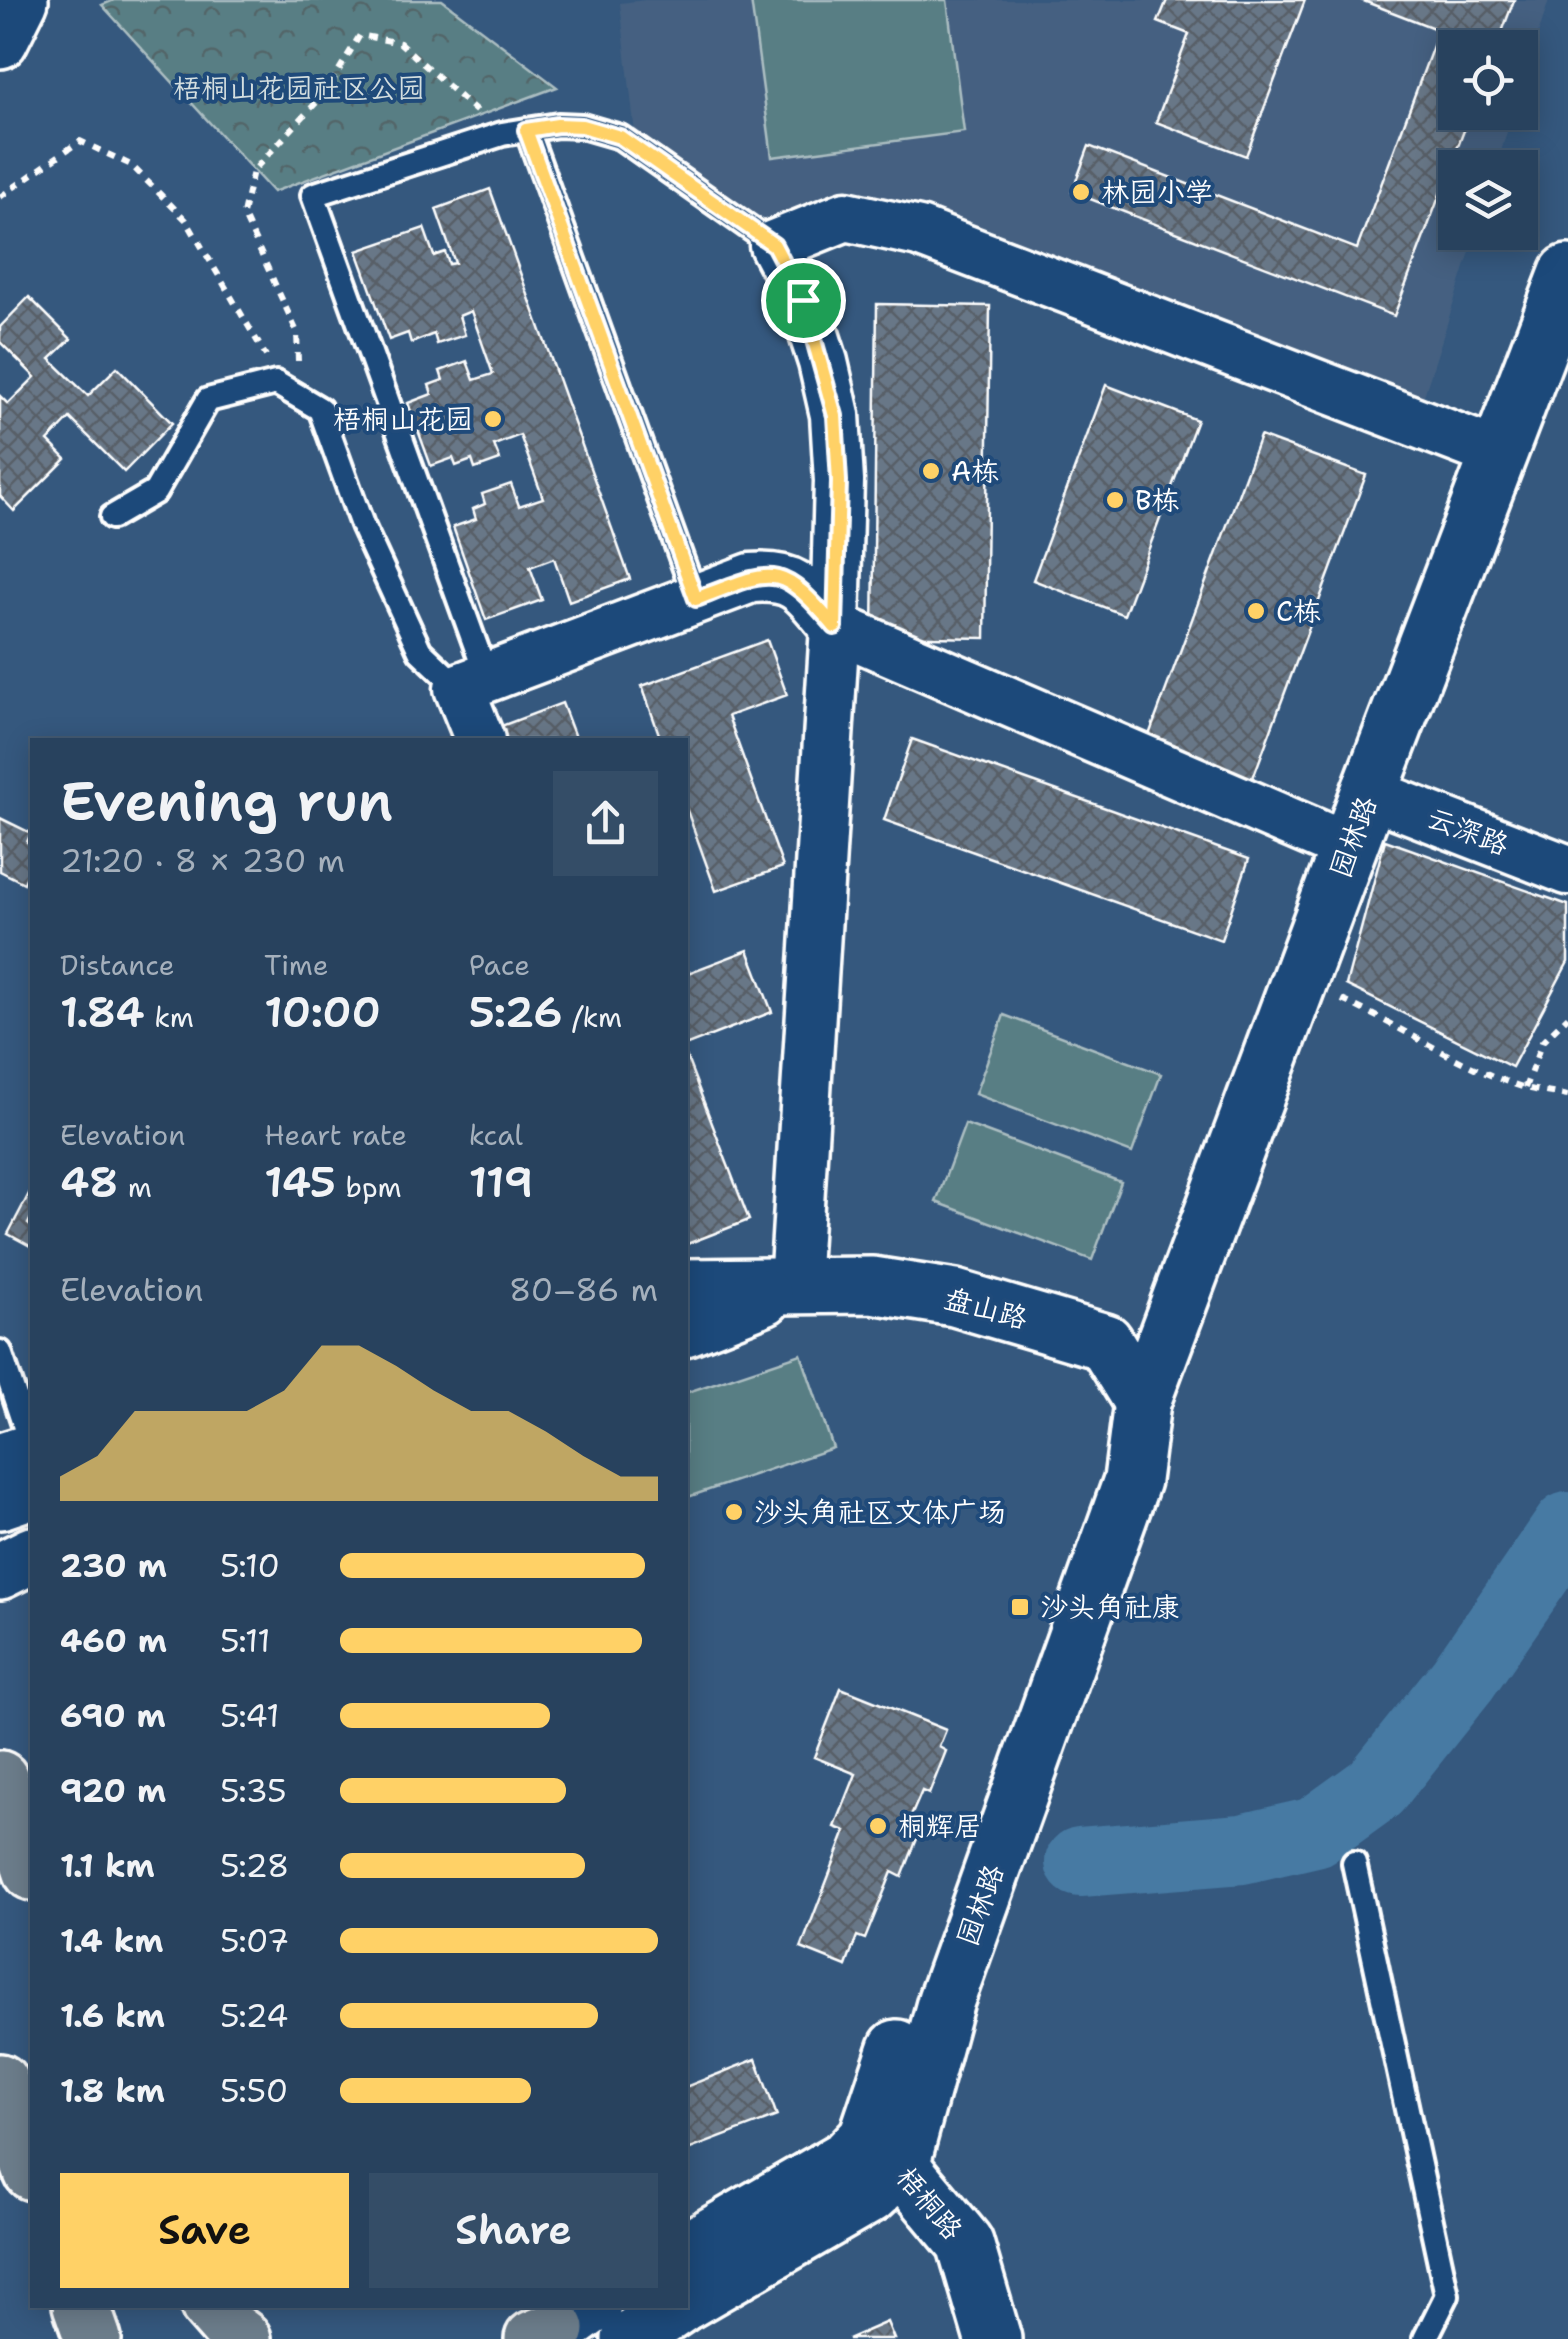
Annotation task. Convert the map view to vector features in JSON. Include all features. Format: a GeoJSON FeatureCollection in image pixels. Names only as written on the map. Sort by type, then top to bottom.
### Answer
{"type":"FeatureCollection","features":[{"type":"Feature","properties":{"kind":"main road"},"geometry":{"type":"LineString","coordinates":[[0,40],[20,0]]}},
{"type":"Feature","properties":{"kind":"main road","name":"园林路"},"geometry":{"type":"LineString","coordinates":[[688,2301],[870,2195],[1099,1468],[1142,1402],[1568,273]]}},
{"type":"Feature","properties":{"kind":"main road","name":"盘山路"},"geometry":{"type":"LineString","coordinates":[[688,1327],[794,1284]]}},
{"type":"Feature","properties":{"kind":"main road","name":"盘山路"},"geometry":{"type":"LineString","coordinates":[[688,1287],[872,1284],[954,1298],[1105,1342],[1142,1402]]}},
{"type":"Feature","properties":{"kind":"main road"},"geometry":{"type":"LineString","coordinates":[[0,1501],[30,1491]]}},
{"type":"Feature","properties":{"kind":"main road"},"geometry":{"type":"LineString","coordinates":[[0,1571],[30,1556]]}},
{"type":"Feature","properties":{"kind":"main road"},"geometry":{"type":"LineString","coordinates":[[0,1779],[30,1866]]}},
{"type":"Feature","properties":{"kind":"main road"},"geometry":{"type":"LineString","coordinates":[[0,2082],[30,2166]]}},
{"type":"Feature","properties":{"kind":"main road"},"geometry":{"type":"LineString","coordinates":[[688,2249],[848,2157],[884,2151]]}},
{"type":"Feature","properties":{"kind":"main road","name":"梧桐路"},"geometry":{"type":"LineString","coordinates":[[884,2151],[965,2243],[993,2339]]}},
{"type":"Feature","properties":{"kind":"main road"},"geometry":{"type":"LineString","coordinates":[[81,2308],[93,2339]]}},
{"type":"Feature","properties":{"kind":"main road"},"geometry":{"type":"LineString","coordinates":[[187,2308],[198,2339]]}},
{"type":"Feature","properties":{"kind":"main road"},"geometry":{"type":"LineString","coordinates":[[212,2308],[243,2339]]}},
{"type":"Feature","properties":{"kind":"main road","name":"园林路"},"geometry":{"type":"LineString","coordinates":[[630,2339],[676,2308]]}},
{"type":"Feature","properties":{"kind":"street"},"geometry":{"type":"LineString","coordinates":[[794,1284],[835,627],[839,481],[835,416],[803,300],[774,245],[846,216],[918,232],[1498,454]]}},
{"type":"Feature","properties":{"kind":"street"},"geometry":{"type":"LineString","coordinates":[[480,738],[473,683],[751,578],[779,576],[802,589],[835,627],[1349,848]]}},
{"type":"Feature","properties":{"kind":"street","name":"云深路"},"geometry":{"type":"LineString","coordinates":[[1369,793],[1568,870]]}},
{"type":"Feature","properties":{"kind":"street"},"geometry":{"type":"LineString","coordinates":[[0,1458],[30,1449]]}},
{"type":"Feature","properties":{"kind":"lane"},"geometry":{"type":"LineString","coordinates":[[473,683],[313,195],[474,142],[558,125],[582,126],[620,137],[774,245]]}},
{"type":"Feature","properties":{"kind":"lane"},"geometry":{"type":"LineString","coordinates":[[526,130],[696,599]]}},
{"type":"Feature","properties":{"kind":"lane"},"geometry":{"type":"LineString","coordinates":[[112,518],[155,492],[208,400],[276,382],[320,409],[362,525],[420,652],[473,683]]}},
{"type":"Feature","properties":{"kind":"lane"},"geometry":{"type":"LineString","coordinates":[[0,1352],[30,1442]]}},
{"type":"Feature","properties":{"kind":"lane"},"geometry":{"type":"LineString","coordinates":[[1354,1863],[1447,2295],[1425,2339]]}},
{"type":"Feature","properties":{"kind":"path"},"geometry":{"type":"LineString","coordinates":[[0,197],[80,142],[131,165],[186,220],[266,357],[276,382]]}},
{"type":"Feature","properties":{"kind":"path"},"geometry":{"type":"LineString","coordinates":[[1299,981],[1393,1022],[1487,1073],[1524,1088],[1568,1096]]}},
{"type":"Feature","properties":{"kind":"path"},"geometry":{"type":"LineString","coordinates":[[1524,1088],[1542,1042],[1568,1016]]}},
{"type":"Feature","properties":{"kind":"shaded area","name":"林园小学"},"geometry":{"type":"Polygon","coordinates":[[[1549,0],[1538,35],[1538,30],[1438,30],[1438,130],[1508,130],[1501,150],[1438,150],[1438,250],[1471,250],[1423,399],[1056,265],[886,217],[789,251],[636,142],[620,3],[1549,0]]]}},
{"type":"Feature","properties":{"kind":"green space","name":"梧桐山花园社区公园"},"geometry":{"type":"Polygon","coordinates":[[[114,0],[442,0],[557,87],[273,192],[102,5],[114,0]]]}},
{"type":"Feature","properties":{"kind":"green space"},"geometry":{"type":"Polygon","coordinates":[[[751,0],[947,0],[964,132],[772,157],[751,0]]]}},
{"type":"Feature","properties":{"kind":"green space"},"geometry":{"type":"Polygon","coordinates":[[[1004,1015],[1161,1074],[1132,1153],[975,1094],[1004,1015]]]}},
{"type":"Feature","properties":{"kind":"green space"},"geometry":{"type":"Polygon","coordinates":[[[965,1124],[1121,1182],[1092,1260],[936,1202],[965,1124]]]}},
{"type":"Feature","properties":{"kind":"green space"},"geometry":{"type":"Polygon","coordinates":[[[801,1354],[833,1448],[688,1497],[688,1392],[801,1354]]]}},
{"type":"Feature","properties":{"kind":"building"},"geometry":{"type":"Polygon","coordinates":[[[1167,0],[1305,0],[1246,156],[1156,122],[1189,34],[1158,22],[1167,0]]]}},
{"type":"Feature","properties":{"kind":"building"},"geometry":{"type":"Polygon","coordinates":[[[1361,0],[1514,0],[1503,30],[1439,30],[1361,0]]]}},
{"type":"Feature","properties":{"kind":"building"},"geometry":{"type":"Polygon","coordinates":[[[1438,33],[1438,130],[1464,130],[1457,150],[1438,150],[1438,199],[1394,316],[1072,192],[1089,146],[1357,249],[1438,33]]]}},
{"type":"Feature","properties":{"kind":"building","name":"梧桐山花园"},"geometry":{"type":"Polygon","coordinates":[[[490,189],[630,579],[569,601],[554,558],[530,567],[542,600],[486,620],[453,527],[476,519],[473,509],[485,504],[482,494],[511,484],[519,506],[543,498],[520,435],[494,445],[500,460],[475,469],[472,460],[456,466],[453,458],[431,466],[408,403],[432,394],[429,385],[443,380],[440,371],[467,361],[474,380],[493,374],[471,311],[459,316],[465,335],[437,344],[434,334],[411,343],[408,333],[389,340],[357,251],[424,228],[434,256],[445,252],[449,264],[455,263],[436,209],[490,189]]]}},
{"type":"Feature","properties":{"kind":"building"},"geometry":{"type":"Polygon","coordinates":[[[29,297],[71,339],[50,359],[88,396],[117,367],[172,423],[124,472],[70,418],[48,441],[66,459],[14,511],[0,496],[0,396],[8,404],[35,377],[0,342],[0,327],[29,297]]]}},
{"type":"Feature","properties":{"kind":"building","name":"A栋"},"geometry":{"type":"Polygon","coordinates":[[[877,304],[990,306],[985,638],[873,636],[877,304]]]}},
{"type":"Feature","properties":{"kind":"building","name":"B栋"},"geometry":{"type":"Polygon","coordinates":[[[1106,385],[1197,420],[1124,615],[1033,580],[1106,385]]]}},
{"type":"Feature","properties":{"kind":"building","name":"C栋"},"geometry":{"type":"Polygon","coordinates":[[[1260,436],[1366,475],[1250,786],[1145,746],[1260,436]]]}},
{"type":"Feature","properties":{"kind":"building"},"geometry":{"type":"Polygon","coordinates":[[[767,640],[787,695],[728,716],[783,867],[716,891],[688,813],[688,738],[660,738],[642,686],[767,640]]]}},
{"type":"Feature","properties":{"kind":"building"},"geometry":{"type":"Polygon","coordinates":[[[562,703],[575,738],[500,738],[496,728],[562,703]]]}},
{"type":"Feature","properties":{"kind":"building"},"geometry":{"type":"Polygon","coordinates":[[[912,739],[1249,859],[1221,940],[884,820],[912,739]]]}},
{"type":"Feature","properties":{"kind":"building"},"geometry":{"type":"Polygon","coordinates":[[[0,818],[30,833],[27,842],[30,870],[24,883],[0,871],[0,818]]]}},
{"type":"Feature","properties":{"kind":"building"},"geometry":{"type":"Polygon","coordinates":[[[1385,840],[1568,905],[1568,962],[1512,1067],[1346,985],[1385,840]]]}},
{"type":"Feature","properties":{"kind":"building"},"geometry":{"type":"Polygon","coordinates":[[[748,950],[772,1012],[688,1045],[688,973],[748,950]]]}},
{"type":"Feature","properties":{"kind":"building"},"geometry":{"type":"Polygon","coordinates":[[[688,1061],[749,1220],[688,1244],[688,1061]]]}},
{"type":"Feature","properties":{"kind":"building"},"geometry":{"type":"Polygon","coordinates":[[[30,1192],[30,1246],[8,1234],[30,1192]]]}},
{"type":"Feature","properties":{"kind":"building","name":"桐辉居"},"geometry":{"type":"Polygon","coordinates":[[[841,1688],[946,1730],[939,1747],[946,1751],[929,1794],[922,1791],[909,1821],[922,1826],[902,1877],[892,1872],[865,1939],[857,1936],[846,1966],[801,1948],[846,1831],[835,1827],[856,1774],[814,1757],[841,1688]]]}},
{"type":"Feature","properties":{"kind":"building"},"geometry":{"type":"Polygon","coordinates":[[[756,2059],[777,2116],[688,2150],[688,2086],[756,2059]]]}},
{"type":"Feature","properties":{"kind":"building"},"geometry":{"type":"Polygon","coordinates":[[[887,2322],[894,2339],[848,2339],[887,2322]]]}},
{"type":"Feature","properties":{"kind":"waterway"},"geometry":{"type":"LineString","coordinates":[[1080,1862],[1242,1849],[1315,1832],[1376,1788],[1463,1679],[1568,1527]]}},
{"type":"Feature","properties":{"kind":"place","name":"林园小学"},"geometry":{"type":"Point","coordinates":[1081,192]}},
{"type":"Feature","properties":{"kind":"place","name":"梧桐山花园"},"geometry":{"type":"Point","coordinates":[493,419]}},
{"type":"Feature","properties":{"kind":"place","name":"A栋"},"geometry":{"type":"Point","coordinates":[931,471]}},
{"type":"Feature","properties":{"kind":"place","name":"B栋"},"geometry":{"type":"Point","coordinates":[1115,500]}},
{"type":"Feature","properties":{"kind":"place","name":"C栋"},"geometry":{"type":"Point","coordinates":[1256,611]}},
{"type":"Feature","properties":{"kind":"place","name":"沙头角社区文体广场"},"geometry":{"type":"Point","coordinates":[734,1512]}},
{"type":"Feature","properties":{"kind":"place","name":"沙头角社康"},"geometry":{"type":"Point","coordinates":[1020,1607]}},
{"type":"Feature","properties":{"kind":"place","name":"桐辉居"},"geometry":{"type":"Point","coordinates":[878,1826]}},
{"type":"Feature","properties":{"kind":"route"},"geometry":{"type":"LineString","coordinates":[[582,126],[620,137],[774,245],[803,300],[835,416],[839,481],[835,627],[802,589],[779,576],[751,578],[696,599],[526,130],[582,126]]}}]}
